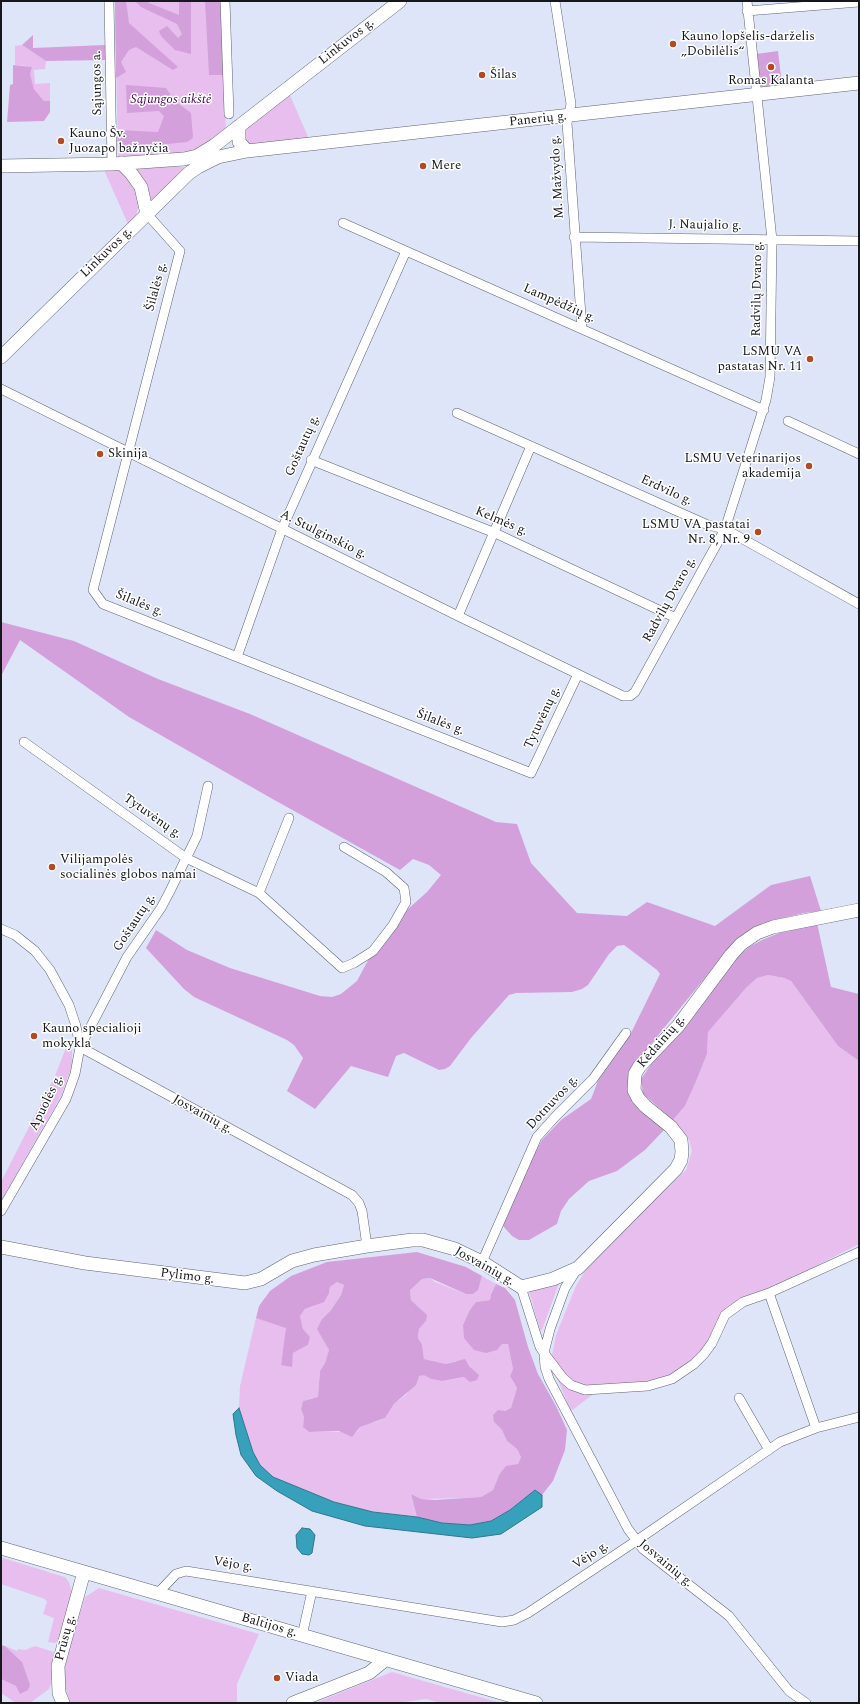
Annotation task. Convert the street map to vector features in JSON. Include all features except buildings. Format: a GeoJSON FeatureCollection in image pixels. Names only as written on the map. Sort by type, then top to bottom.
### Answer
{"type":"FeatureCollection","features":[{"type":"Feature","properties":{"kind":"street","name":"Sąjungos a."},"geometry":{"type":"LineString","coordinates":[[109,1],[116,164]]}},
{"type":"Feature","properties":{"kind":"street"},"geometry":{"type":"LineString","coordinates":[[225,1],[229,114]]}},
{"type":"Feature","properties":{"kind":"street","name":"Linkuvos g."},"geometry":{"type":"LineString","coordinates":[[116,164],[175,160],[190,158],[204,153],[400,1]]}},
{"type":"Feature","properties":{"kind":"street","name":"Radvilų Dvaro g."},"geometry":{"type":"LineString","coordinates":[[635,692],[725,529],[764,410],[770,377],[772,240],[746,1]]}},
{"type":"Feature","properties":{"kind":"street","name":"M. Mažvydo g."},"geometry":{"type":"LineString","coordinates":[[556,2],[571,104],[567,123],[574,236],[582,329]]}},
{"type":"Feature","properties":{"kind":"street"},"geometry":{"type":"LineString","coordinates":[[747,11],[859,2]]}},
{"type":"Feature","properties":{"kind":"street","name":"Panerių g."},"geometry":{"type":"LineString","coordinates":[[218,157],[247,151],[859,83]]}},
{"type":"Feature","properties":{"kind":"street"},"geometry":{"type":"LineString","coordinates":[[239,126],[239,142],[247,151]]}},
{"type":"Feature","properties":{"kind":"street","name":"Linkuvos g."},"geometry":{"type":"LineString","coordinates":[[1,357],[190,173],[198,167],[218,157]]}},
{"type":"Feature","properties":{"kind":"street"},"geometry":{"type":"LineString","coordinates":[[1,166],[116,164],[131,172],[141,187],[147,214]]}},
{"type":"Feature","properties":{"kind":"street","name":"Šilalės g."},"geometry":{"type":"LineString","coordinates":[[147,214],[180,251],[127,451],[93,590],[103,604],[531,773]]}},
{"type":"Feature","properties":{"kind":"street","name":"Lampėdžių g."},"geometry":{"type":"LineString","coordinates":[[343,223],[764,410]]}},
{"type":"Feature","properties":{"kind":"street","name":"J. Naujalio g."},"geometry":{"type":"LineString","coordinates":[[574,236],[859,241]]}},
{"type":"Feature","properties":{"kind":"street","name":"Goštautų g."},"geometry":{"type":"LineString","coordinates":[[237,657],[282,529],[311,460],[406,251]]}},
{"type":"Feature","properties":{"kind":"street","name":"A. Stulginskio g."},"geometry":{"type":"LineString","coordinates":[[1,389],[458,616],[623,696],[630,696],[635,692]]}},
{"type":"Feature","properties":{"kind":"street","name":"Erdvilo g."},"geometry":{"type":"LineString","coordinates":[[457,413],[708,525],[725,529],[859,604]]}},
{"type":"Feature","properties":{"kind":"street"},"geometry":{"type":"LineString","coordinates":[[788,421],[859,454]]}},
{"type":"Feature","properties":{"kind":"street"},"geometry":{"type":"LineString","coordinates":[[458,616],[495,533],[531,446]]}},
{"type":"Feature","properties":{"kind":"street","name":"Kelmės g."},"geometry":{"type":"LineString","coordinates":[[311,460],[495,533],[676,618]]}},
{"type":"Feature","properties":{"kind":"street","name":"Tytuvėnų g."},"geometry":{"type":"LineString","coordinates":[[531,773],[578,674]]}},
{"type":"Feature","properties":{"kind":"street","name":"Tytuvėnų g."},"geometry":{"type":"LineString","coordinates":[[24,742],[186,858],[260,893],[342,968],[354,963],[373,951],[393,925],[406,902],[404,888],[392,878],[344,847]]}},
{"type":"Feature","properties":{"kind":"street","name":"Goštautų g."},"geometry":{"type":"LineString","coordinates":[[80,1047],[127,957],[161,908],[197,836],[208,786]]}},
{"type":"Feature","properties":{"kind":"street"},"geometry":{"type":"LineString","coordinates":[[260,893],[289,818]]}},
{"type":"Feature","properties":{"kind":"street","name":"Kėdainių g."},"geometry":{"type":"LineString","coordinates":[[578,1268],[670,1177],[681,1160],[682,1145],[676,1133],[645,1106],[634,1090],[635,1074],[639,1067],[678,1026],[731,954],[757,933],[773,927],[859,910]]}},
{"type":"Feature","properties":{"kind":"street","name":"Apuolės g."},"geometry":{"type":"LineString","coordinates":[[1,929],[15,936],[35,951],[50,970],[68,1004],[76,1026],[80,1047],[75,1074],[66,1099],[1,1211]]}},
{"type":"Feature","properties":{"kind":"street","name":"Dotnuvos g."},"geometry":{"type":"LineString","coordinates":[[482,1262],[537,1137],[554,1117],[593,1079],[626,1033]]}},
{"type":"Feature","properties":{"kind":"street","name":"Josvainių g."},"geometry":{"type":"LineString","coordinates":[[80,1047],[249,1141],[352,1194],[359,1203],[362,1211],[367,1246],[423,1240],[455,1249],[482,1262],[521,1287],[540,1347],[544,1353],[550,1380],[614,1506],[636,1541],[643,1549],[729,1616],[789,1691],[806,1703]]}},
{"type":"Feature","properties":{"kind":"street","name":"Pylimo g."},"geometry":{"type":"LineString","coordinates":[[1,1247],[85,1263],[245,1283],[261,1279],[301,1258],[367,1246]]}},
{"type":"Feature","properties":{"kind":"street"},"geometry":{"type":"LineString","coordinates":[[578,1268],[565,1288],[550,1329],[544,1353],[563,1378],[579,1388],[591,1390],[648,1386],[661,1383],[681,1374],[704,1354],[712,1343],[725,1315],[743,1302],[769,1293],[859,1252]]}},
{"type":"Feature","properties":{"kind":"street"},"geometry":{"type":"LineString","coordinates":[[521,1287],[541,1283],[578,1268]]}},
{"type":"Feature","properties":{"kind":"street"},"geometry":{"type":"LineString","coordinates":[[769,1293],[816,1428]]}},
{"type":"Feature","properties":{"kind":"street"},"geometry":{"type":"LineString","coordinates":[[740,1398],[769,1450]]}},
{"type":"Feature","properties":{"kind":"street","name":"Vėjo g."},"geometry":{"type":"LineString","coordinates":[[158,1593],[176,1574],[186,1571],[502,1622],[514,1620],[528,1613],[636,1541],[780,1442],[816,1428],[859,1417]]}},
{"type":"Feature","properties":{"kind":"street","name":"Baltijos g."},"geometry":{"type":"LineString","coordinates":[[1,1548],[536,1703]]}},
{"type":"Feature","properties":{"kind":"street","name":"Prūsų g."},"geometry":{"type":"LineString","coordinates":[[63,1703],[59,1692],[58,1666],[84,1572]]}},
{"type":"Feature","properties":{"kind":"street"},"geometry":{"type":"LineString","coordinates":[[302,1636],[312,1591]]}},
{"type":"Feature","properties":{"kind":"street"},"geometry":{"type":"LineString","coordinates":[[293,1703],[369,1672],[385,1660]]}},
{"type":"Feature","properties":{"kind":"green space","name":"Sąjungos aikštė"},"geometry":{"type":"Polygon","coordinates":[[[115,1],[221,1],[226,131],[206,146],[183,154],[118,159],[115,1]]]}},
{"type":"Feature","properties":{"kind":"green space"},"geometry":{"type":"Polygon","coordinates":[[[115,1],[126,1],[129,23],[178,67],[173,70],[136,47],[129,50],[121,62],[126,72],[116,78],[115,1]]]}},
{"type":"Feature","properties":{"kind":"green space"},"geometry":{"type":"Polygon","coordinates":[[[135,1],[147,1],[179,15],[179,1],[191,1],[191,54],[175,50],[161,36],[159,31],[167,26],[178,38],[182,34],[177,24],[141,7],[135,1]]]}},
{"type":"Feature","properties":{"kind":"green space"},"geometry":{"type":"Polygon","coordinates":[[[205,1],[221,1],[224,75],[209,75],[205,1]]]}},
{"type":"Feature","properties":{"kind":"green space"},"geometry":{"type":"Polygon","coordinates":[[[33,35],[33,48],[105,45],[105,60],[46,61],[22,45],[33,35]]]}},
{"type":"Feature","properties":{"kind":"green space"},"geometry":{"type":"Polygon","coordinates":[[[22,45],[46,61],[45,69],[34,70],[35,84],[50,83],[50,101],[44,101],[34,89],[27,66],[15,65],[15,46],[22,45]]]}},
{"type":"Feature","properties":{"kind":"green space"},"geometry":{"type":"Polygon","coordinates":[[[778,51],[782,85],[760,87],[756,54],[778,51]]]}},
{"type":"Feature","properties":{"kind":"green space"},"geometry":{"type":"Polygon","coordinates":[[[13,65],[32,67],[30,74],[34,89],[44,101],[50,101],[50,112],[44,121],[7,122],[10,85],[13,84],[13,65]]]}},
{"type":"Feature","properties":{"kind":"green space"},"geometry":{"type":"Polygon","coordinates":[[[126,85],[166,88],[175,101],[191,113],[193,138],[187,142],[118,149],[117,130],[158,132],[164,116],[159,111],[127,113],[126,85]]]}},
{"type":"Feature","properties":{"kind":"green space"},"geometry":{"type":"Polygon","coordinates":[[[289,93],[309,139],[247,145],[242,131],[289,93]]]}},
{"type":"Feature","properties":{"kind":"green space"},"geometry":{"type":"Polygon","coordinates":[[[132,167],[185,167],[151,202],[146,185],[132,167]]]}},
{"type":"Feature","properties":{"kind":"green space"},"geometry":{"type":"Polygon","coordinates":[[[118,169],[128,177],[136,188],[139,203],[136,216],[128,224],[104,170],[118,169]]]}},
{"type":"Feature","properties":{"kind":"green space"},"geometry":{"type":"Polygon","coordinates":[[[1,622],[74,641],[158,679],[250,714],[496,822],[517,824],[531,863],[577,913],[627,916],[647,902],[715,926],[771,885],[810,876],[821,911],[804,913],[763,923],[745,934],[722,957],[637,1061],[631,1075],[665,1129],[645,1150],[617,1171],[589,1181],[569,1199],[561,1211],[557,1224],[529,1240],[519,1240],[512,1236],[503,1226],[533,1156],[542,1140],[561,1120],[591,1099],[598,1081],[629,1037],[660,974],[657,970],[624,945],[617,946],[609,954],[588,985],[582,989],[572,992],[516,993],[509,995],[471,1038],[450,1066],[445,1069],[439,1070],[404,1053],[396,1056],[388,1077],[351,1066],[315,1109],[287,1091],[303,1058],[294,1045],[287,1040],[194,997],[184,989],[146,948],[156,930],[187,950],[230,968],[320,996],[332,997],[341,994],[357,981],[373,951],[408,909],[427,892],[441,875],[429,865],[413,859],[400,870],[269,797],[129,717],[20,640],[1,676],[1,622]]]}},
{"type":"Feature","properties":{"kind":"green space"},"geometry":{"type":"Polygon","coordinates":[[[817,923],[831,987],[859,994],[859,1061],[838,1046],[791,981],[768,975],[757,978],[746,988],[708,1032],[707,1054],[685,1106],[673,1120],[643,1094],[641,1079],[657,1056],[736,959],[749,947],[784,931],[817,923]]]}},
{"type":"Feature","properties":{"kind":"green space"},"geometry":{"type":"Polygon","coordinates":[[[768,975],[791,981],[838,1046],[859,1061],[859,1244],[773,1288],[733,1304],[707,1345],[684,1367],[661,1381],[604,1386],[571,1411],[556,1376],[552,1355],[556,1335],[576,1286],[592,1260],[686,1170],[692,1151],[689,1140],[673,1120],[685,1106],[707,1054],[708,1032],[746,988],[757,978],[768,975]]]}},
{"type":"Feature","properties":{"kind":"green space"},"geometry":{"type":"Polygon","coordinates":[[[67,1045],[72,1048],[72,1066],[61,1096],[1,1201],[1,1182],[55,1076],[67,1045]]]}},
{"type":"Feature","properties":{"kind":"green space"},"geometry":{"type":"Polygon","coordinates":[[[417,1252],[466,1267],[482,1276],[478,1290],[473,1294],[466,1294],[430,1278],[422,1279],[410,1290],[411,1300],[427,1315],[426,1321],[419,1329],[418,1338],[422,1344],[424,1359],[446,1364],[465,1359],[469,1366],[479,1375],[477,1380],[470,1382],[464,1377],[442,1381],[431,1379],[424,1375],[419,1376],[416,1385],[394,1404],[385,1418],[360,1427],[352,1437],[339,1431],[309,1432],[303,1427],[304,1417],[301,1409],[303,1401],[318,1397],[320,1371],[325,1363],[329,1350],[317,1329],[322,1319],[331,1310],[341,1295],[344,1285],[337,1282],[330,1287],[329,1293],[324,1302],[305,1309],[300,1316],[303,1329],[310,1337],[308,1345],[293,1353],[292,1367],[281,1365],[286,1328],[256,1318],[259,1306],[270,1291],[291,1276],[327,1262],[417,1252]]]}},
{"type":"Feature","properties":{"kind":"green space"},"geometry":{"type":"Polygon","coordinates":[[[482,1276],[496,1284],[491,1293],[490,1300],[476,1302],[501,1344],[508,1344],[513,1369],[510,1376],[517,1388],[511,1408],[505,1411],[494,1422],[502,1430],[507,1441],[517,1449],[521,1457],[518,1464],[499,1475],[493,1490],[481,1497],[465,1498],[421,1499],[411,1494],[417,1517],[373,1512],[334,1502],[273,1477],[260,1465],[253,1452],[239,1408],[240,1386],[256,1318],[287,1327],[281,1365],[292,1360],[293,1353],[308,1345],[310,1337],[303,1329],[300,1316],[305,1309],[314,1306],[329,1293],[330,1287],[337,1282],[344,1285],[341,1295],[331,1310],[322,1319],[324,1340],[329,1350],[325,1363],[320,1371],[318,1397],[303,1401],[301,1409],[304,1417],[303,1427],[309,1432],[357,1432],[360,1427],[368,1423],[376,1422],[385,1418],[394,1404],[406,1395],[419,1376],[424,1374],[431,1379],[442,1381],[478,1375],[469,1366],[456,1361],[446,1364],[424,1359],[422,1344],[418,1338],[419,1329],[426,1321],[422,1310],[411,1300],[410,1289],[422,1279],[430,1278],[435,1282],[466,1294],[473,1294],[478,1289],[482,1276]]]}},
{"type":"Feature","properties":{"kind":"green space"},"geometry":{"type":"Polygon","coordinates":[[[559,1283],[542,1330],[540,1330],[529,1291],[559,1283]]]}},
{"type":"Feature","properties":{"kind":"green space"},"geometry":{"type":"Polygon","coordinates":[[[496,1284],[505,1288],[515,1300],[528,1347],[538,1374],[556,1406],[567,1430],[565,1450],[553,1481],[542,1495],[535,1490],[510,1510],[491,1521],[470,1525],[442,1523],[417,1517],[411,1494],[421,1499],[435,1500],[481,1497],[493,1490],[499,1475],[506,1466],[518,1464],[521,1457],[517,1449],[507,1441],[502,1430],[494,1422],[493,1415],[498,1410],[505,1411],[511,1408],[517,1388],[510,1376],[513,1369],[508,1344],[502,1344],[497,1350],[486,1353],[474,1350],[464,1338],[463,1325],[470,1310],[476,1302],[490,1300],[496,1284]]]}},
{"type":"Feature","properties":{"kind":"green space"},"geometry":{"type":"Polygon","coordinates":[[[3,1558],[65,1577],[69,1582],[72,1592],[59,1640],[55,1643],[48,1642],[54,1618],[43,1614],[47,1602],[45,1599],[1,1584],[1,1562],[3,1558]]]}},
{"type":"Feature","properties":{"kind":"green space"},"geometry":{"type":"Polygon","coordinates":[[[99,1588],[259,1634],[237,1684],[237,1703],[68,1703],[64,1677],[65,1663],[85,1597],[99,1588]]]}},
{"type":"Feature","properties":{"kind":"green space"},"geometry":{"type":"Polygon","coordinates":[[[1,1645],[5,1646],[22,1662],[30,1685],[28,1690],[20,1694],[16,1686],[1,1679],[1,1645]]]}},
{"type":"Feature","properties":{"kind":"green space"},"geometry":{"type":"Polygon","coordinates":[[[5,1646],[17,1651],[18,1649],[25,1650],[35,1646],[54,1652],[51,1684],[49,1689],[30,1703],[16,1703],[1,1693],[1,1679],[16,1686],[22,1662],[5,1646]]]}},
{"type":"Feature","properties":{"kind":"green space"},"geometry":{"type":"Polygon","coordinates":[[[392,1672],[501,1703],[441,1703],[426,1699],[397,1703],[315,1703],[392,1672]]]}},
{"type":"Feature","properties":{"kind":"water"},"geometry":{"type":"Polygon","coordinates":[[[239,1408],[253,1452],[260,1465],[273,1477],[334,1502],[373,1512],[417,1517],[442,1523],[470,1525],[491,1521],[510,1510],[535,1490],[542,1495],[542,1507],[501,1534],[472,1538],[365,1526],[312,1511],[277,1491],[256,1476],[241,1455],[233,1414],[239,1408]]]}},
{"type":"Feature","properties":{"kind":"water"},"geometry":{"type":"Polygon","coordinates":[[[302,1528],[310,1529],[315,1535],[312,1553],[309,1555],[302,1554],[297,1548],[296,1535],[302,1528]]]}},
{"type":"Feature","properties":{"kind":"place","name":"Kauno lopšelis-darželis „Dobilėlis“"},"geometry":{"type":"Point","coordinates":[673,44]}},
{"type":"Feature","properties":{"kind":"place","name":"Romas Kalanta"},"geometry":{"type":"Point","coordinates":[771,67]}},
{"type":"Feature","properties":{"kind":"place","name":"Šilas"},"geometry":{"type":"Point","coordinates":[482,75]}},
{"type":"Feature","properties":{"kind":"place","name":"Kauno Šv. Juozapo bažnyčia"},"geometry":{"type":"Point","coordinates":[61,141]}},
{"type":"Feature","properties":{"kind":"place","name":"Mere"},"geometry":{"type":"Point","coordinates":[423,166]}},
{"type":"Feature","properties":{"kind":"place","name":"LSMU VA pastatas Nr. 11"},"geometry":{"type":"Point","coordinates":[810,359]}},
{"type":"Feature","properties":{"kind":"place","name":"Skinija"},"geometry":{"type":"Point","coordinates":[100,454]}},
{"type":"Feature","properties":{"kind":"place","name":"LSMU Veterinarijos akademija"},"geometry":{"type":"Point","coordinates":[809,466]}},
{"type":"Feature","properties":{"kind":"place","name":"LSMU VA pastatai Nr. 8, Nr. 9"},"geometry":{"type":"Point","coordinates":[758,532]}},
{"type":"Feature","properties":{"kind":"place","name":"Vilijampolės socialinės globos namai"},"geometry":{"type":"Point","coordinates":[52,867]}},
{"type":"Feature","properties":{"kind":"place","name":"Kauno specialioji mokykla"},"geometry":{"type":"Point","coordinates":[34,1036]}},
{"type":"Feature","properties":{"kind":"place","name":"Viada"},"geometry":{"type":"Point","coordinates":[277,1678]}}]}
